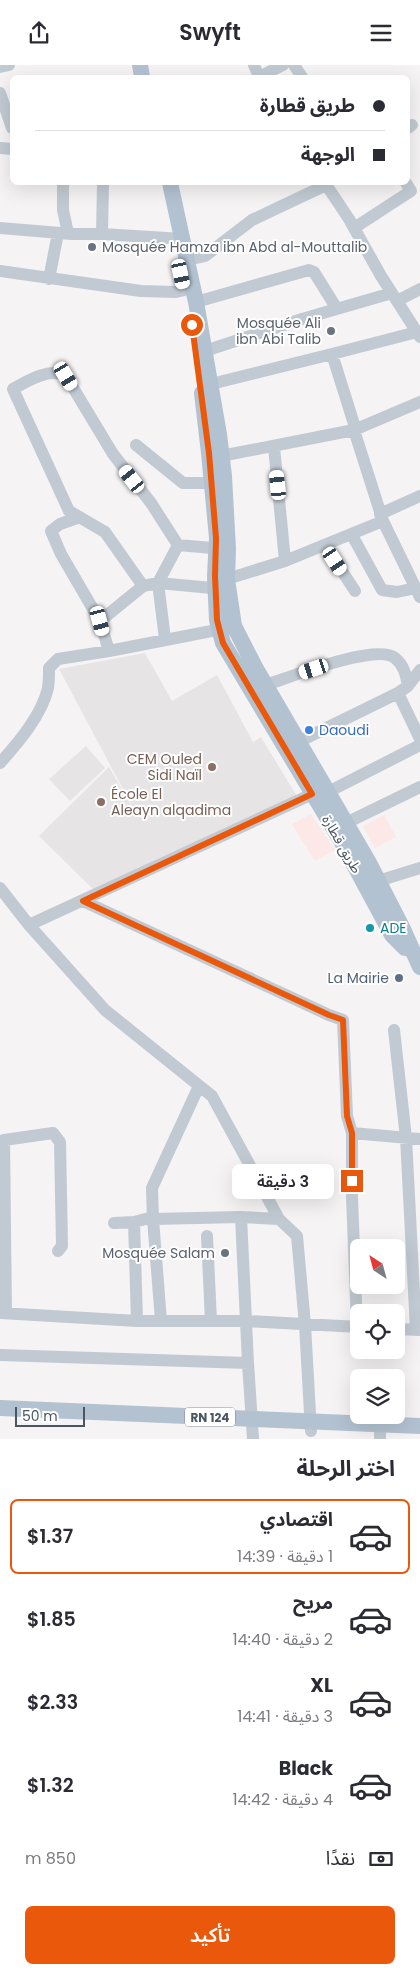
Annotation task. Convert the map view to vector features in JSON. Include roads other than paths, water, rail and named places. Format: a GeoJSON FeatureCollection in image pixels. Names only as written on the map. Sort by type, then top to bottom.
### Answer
{"type":"FeatureCollection","features":[{"type":"Feature","properties":{"kind":"main road","name":"طريق قطارة"},"geometry":{"type":"LineString","coordinates":[[162,185],[178,239],[206,351],[221,456],[218,479]]}},
{"type":"Feature","properties":{"kind":"main road","name":"طريق قطارة"},"geometry":{"type":"LineString","coordinates":[[170,185],[178,239],[187,260],[195,343],[218,479],[223,586],[217,620],[226,628],[255,667],[298,742],[322,791],[344,846],[392,935],[405,948],[412,948]]}},
{"type":"Feature","properties":{"kind":"main road","name":"طريق قطارة"},"geometry":{"type":"LineString","coordinates":[[226,628],[223,643],[242,677],[346,823],[378,881],[420,967]]}},
{"type":"Feature","properties":{"kind":"main road","name":"RN 124"},"geometry":{"type":"LineString","coordinates":[[0,1408],[252,1429]]}},
{"type":"Feature","properties":{"kind":"main road","name":"RN 124"},"geometry":{"type":"LineString","coordinates":[[0,1419],[252,1429],[311,1426],[420,1427]]}},
{"type":"Feature","properties":{"kind":"main road","name":"RN 124"},"geometry":{"type":"LineString","coordinates":[[311,1426],[380,1436],[420,1435]]}},
{"type":"Feature","properties":{"kind":"street"},"geometry":{"type":"LineString","coordinates":[[0,67],[9,65]]}},
{"type":"Feature","properties":{"kind":"street"},"geometry":{"type":"LineString","coordinates":[[264,75],[283,65]]}},
{"type":"Feature","properties":{"kind":"street"},"geometry":{"type":"LineString","coordinates":[[0,93],[10,122]]}},
{"type":"Feature","properties":{"kind":"street"},"geometry":{"type":"LineString","coordinates":[[49,279],[63,233],[63,185]]}},
{"type":"Feature","properties":{"kind":"street"},"geometry":{"type":"LineString","coordinates":[[102,234],[103,185]]}},
{"type":"Feature","properties":{"kind":"street"},"geometry":{"type":"LineString","coordinates":[[187,260],[205,256],[252,220],[323,185]]}},
{"type":"Feature","properties":{"kind":"street"},"geometry":{"type":"LineString","coordinates":[[211,385],[418,334],[326,185]]}},
{"type":"Feature","properties":{"kind":"street"},"geometry":{"type":"LineString","coordinates":[[354,228],[411,191],[407,185]]}},
{"type":"Feature","properties":{"kind":"street"},"geometry":{"type":"LineString","coordinates":[[0,228],[178,239]]}},
{"type":"Feature","properties":{"kind":"street"},"geometry":{"type":"LineString","coordinates":[[0,271],[106,287],[141,291],[191,293],[309,270],[314,272],[337,309]]}},
{"type":"Feature","properties":{"kind":"street"},"geometry":{"type":"LineString","coordinates":[[206,351],[337,309],[394,297],[420,289]]}},
{"type":"Feature","properties":{"kind":"street"},"geometry":{"type":"LineString","coordinates":[[332,354],[381,517],[418,592],[382,590],[352,535]]}},
{"type":"Feature","properties":{"kind":"street"},"geometry":{"type":"LineString","coordinates":[[143,586],[105,532],[69,511],[13,389],[33,378],[60,373],[66,376],[113,454],[151,503],[178,545]]}},
{"type":"Feature","properties":{"kind":"street"},"geometry":{"type":"LineString","coordinates":[[221,456],[354,430],[420,402]]}},
{"type":"Feature","properties":{"kind":"street"},"geometry":{"type":"LineString","coordinates":[[136,445],[183,483],[205,483],[218,479]]}},
{"type":"Feature","properties":{"kind":"street"},"geometry":{"type":"LineString","coordinates":[[274,447],[286,561]]}},
{"type":"Feature","properties":{"kind":"street"},"geometry":{"type":"LineString","coordinates":[[100,621],[143,586],[158,583],[223,586],[352,535],[420,496]]}},
{"type":"Feature","properties":{"kind":"street"},"geometry":{"type":"LineString","coordinates":[[80,517],[60,524],[51,531],[61,554],[100,621],[109,651]]}},
{"type":"Feature","properties":{"kind":"street"},"geometry":{"type":"LineString","coordinates":[[178,545],[222,549]]}},
{"type":"Feature","properties":{"kind":"street"},"geometry":{"type":"LineString","coordinates":[[165,639],[158,583],[178,545]]}},
{"type":"Feature","properties":{"kind":"street"},"geometry":{"type":"LineString","coordinates":[[325,545],[355,591]]}},
{"type":"Feature","properties":{"kind":"street"},"geometry":{"type":"LineString","coordinates":[[0,763],[21,740],[40,708],[48,689],[49,668],[58,659],[226,628]]}},
{"type":"Feature","properties":{"kind":"street"},"geometry":{"type":"LineString","coordinates":[[266,685],[346,658],[385,653],[395,657],[404,668],[403,689],[420,739]]}},
{"type":"Feature","properties":{"kind":"street"},"geometry":{"type":"LineString","coordinates":[[298,742],[403,689],[420,670]]}},
{"type":"Feature","properties":{"kind":"street"},"geometry":{"type":"LineString","coordinates":[[29,925],[420,745]]}},
{"type":"Feature","properties":{"kind":"street"},"geometry":{"type":"LineString","coordinates":[[346,823],[420,787]]}},
{"type":"Feature","properties":{"kind":"street"},"geometry":{"type":"LineString","coordinates":[[378,881],[420,868]]}},
{"type":"Feature","properties":{"kind":"street"},"geometry":{"type":"LineString","coordinates":[[0,888],[29,925],[104,1010],[212,1096],[279,1219],[297,1236],[311,1426]]}},
{"type":"Feature","properties":{"kind":"street"},"geometry":{"type":"LineString","coordinates":[[83,901],[258,983],[343,1020],[347,1116],[352,1133],[352,1197],[357,1304]]}},
{"type":"Feature","properties":{"kind":"street"},"geometry":{"type":"LineString","coordinates":[[394,1030],[406,1137],[418,1330],[405,1329]]}},
{"type":"Feature","properties":{"kind":"street"},"geometry":{"type":"LineString","coordinates":[[161,1321],[152,1188],[199,1086]]}},
{"type":"Feature","properties":{"kind":"street"},"geometry":{"type":"LineString","coordinates":[[58,1251],[62,1246],[60,1141],[53,1133],[4,1140],[3,1313],[137,1321],[247,1321],[350,1327]]}},
{"type":"Feature","properties":{"kind":"street"},"geometry":{"type":"LineString","coordinates":[[352,1133],[420,1139]]}},
{"type":"Feature","properties":{"kind":"street"},"geometry":{"type":"LineString","coordinates":[[114,1223],[134,1222],[153,1218],[241,1217],[279,1219]]}},
{"type":"Feature","properties":{"kind":"street"},"geometry":{"type":"LineString","coordinates":[[241,1217],[252,1429]]}},
{"type":"Feature","properties":{"kind":"street"},"geometry":{"type":"LineString","coordinates":[[134,1222],[137,1321]]}},
{"type":"Feature","properties":{"kind":"street"},"geometry":{"type":"LineString","coordinates":[[207,1236],[211,1321]]}},
{"type":"Feature","properties":{"kind":"street"},"geometry":{"type":"LineString","coordinates":[[0,1355],[248,1363]]}},
{"type":"Feature","properties":{"kind":"place","name":"Mosquée Hamza ibn Abd al-Mouttalib"},"geometry":{"type":"Point","coordinates":[92,247]}},
{"type":"Feature","properties":{"kind":"place","name":"Mosquée Ali ibn Abi Talib"},"geometry":{"type":"Point","coordinates":[331,331]}},
{"type":"Feature","properties":{"kind":"place","name":"Daoudi"},"geometry":{"type":"Point","coordinates":[309,730]}},
{"type":"Feature","properties":{"kind":"place","name":"CEM Ouled Sidi Naïl"},"geometry":{"type":"Point","coordinates":[212,767]}},
{"type":"Feature","properties":{"kind":"place","name":"École El Aleayn alqadima"},"geometry":{"type":"Point","coordinates":[101,802]}},
{"type":"Feature","properties":{"kind":"place","name":"ADE"},"geometry":{"type":"Point","coordinates":[370,928]}},
{"type":"Feature","properties":{"kind":"place","name":"La Mairie"},"geometry":{"type":"Point","coordinates":[399,978]}},
{"type":"Feature","properties":{"kind":"place","name":"Mosquée Salam"},"geometry":{"type":"Point","coordinates":[225,1253]}}]}
